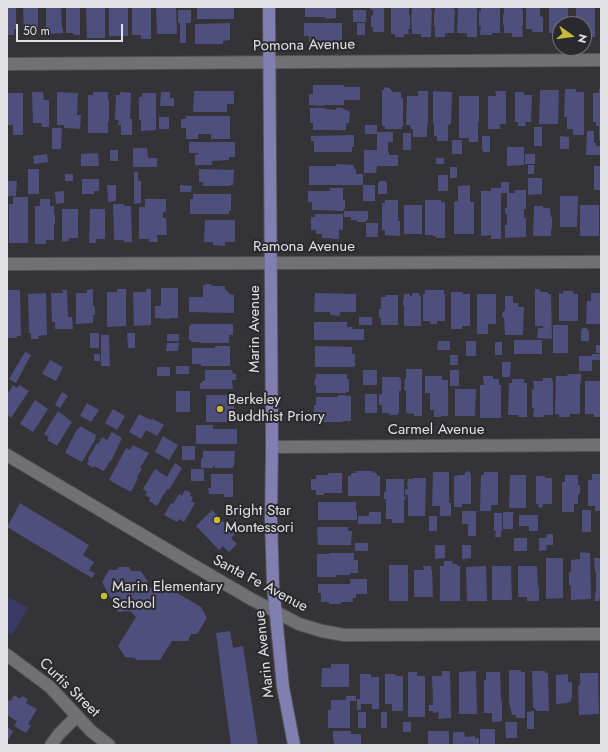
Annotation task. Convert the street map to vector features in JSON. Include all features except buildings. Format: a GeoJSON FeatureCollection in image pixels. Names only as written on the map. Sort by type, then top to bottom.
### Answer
{"type":"FeatureCollection","features":[{"type":"Feature","properties":{"kind":"main road","name":"Marin Avenue"},"geometry":{"type":"LineString","coordinates":[[269,7],[272,447],[271,519],[273,585],[283,688],[294,745]]}},
{"type":"Feature","properties":{"kind":"street","name":"Pomona Avenue"},"geometry":{"type":"LineString","coordinates":[[7,64],[601,60]]}},
{"type":"Feature","properties":{"kind":"street","name":"Ramona Avenue"},"geometry":{"type":"LineString","coordinates":[[7,264],[601,262]]}},
{"type":"Feature","properties":{"kind":"street","name":"Carmel Avenue"},"geometry":{"type":"LineString","coordinates":[[272,447],[601,445]]}},
{"type":"Feature","properties":{"kind":"street","name":"Santa Fe Avenue"},"geometry":{"type":"LineString","coordinates":[[7,455],[198,568],[276,612],[300,624],[322,631],[344,635],[601,634]]}},
{"type":"Feature","properties":{"kind":"street","name":"Curtis Street"},"geometry":{"type":"LineString","coordinates":[[7,655],[50,687],[91,731],[109,745]]}},
{"type":"Feature","properties":{"kind":"street"},"geometry":{"type":"LineString","coordinates":[[51,745],[59,734],[77,716]]}},
{"type":"Feature","properties":{"kind":"shaded area"},"geometry":{"type":"Polygon","coordinates":[[[7,596],[28,608],[12,635],[7,632],[7,596]]]}},
{"type":"Feature","properties":{"kind":"place","name":"Berkeley Buddhist Priory"},"geometry":{"type":"Point","coordinates":[220,409]}},
{"type":"Feature","properties":{"kind":"place","name":"Bright Star Montessori"},"geometry":{"type":"Point","coordinates":[217,520]}},
{"type":"Feature","properties":{"kind":"place","name":"Marin Elementary School"},"geometry":{"type":"Point","coordinates":[104,596]}}]}
